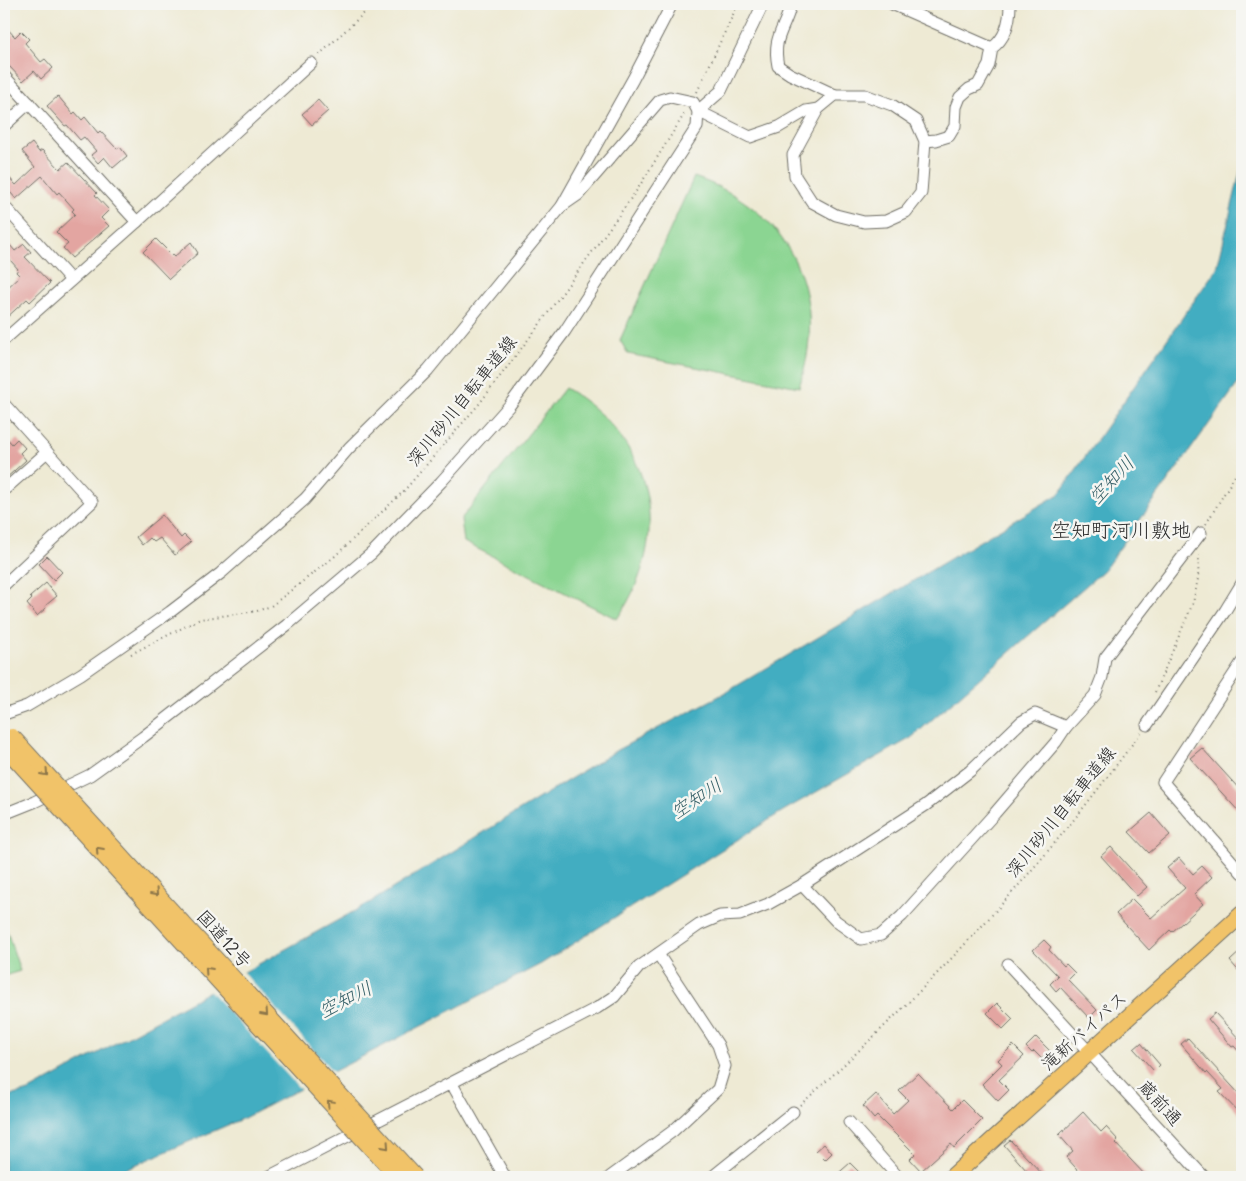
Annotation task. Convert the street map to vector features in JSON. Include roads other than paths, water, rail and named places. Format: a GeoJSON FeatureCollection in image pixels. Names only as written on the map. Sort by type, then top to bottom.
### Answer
{"type":"FeatureCollection","features":[{"type":"Feature","properties":{"kind":"highway","name":"国道12号"},"geometry":{"type":"LineString","coordinates":[[7,737],[398,1177]]}},
{"type":"Feature","properties":{"kind":"highway","name":"国道12号"},"geometry":{"type":"LineString","coordinates":[[7,737],[415,1177]]}},
{"type":"Feature","properties":{"kind":"highway","name":"滝新バイパス"},"geometry":{"type":"LineString","coordinates":[[952,1177],[1242,914]]}},
{"type":"Feature","properties":{"kind":"street"},"geometry":{"type":"LineString","coordinates":[[4,714],[28,706],[73,678],[170,612],[220,573],[305,499],[349,448],[428,370],[562,206],[633,79],[672,4]]}},
{"type":"Feature","properties":{"kind":"street"},"geometry":{"type":"LineString","coordinates":[[695,106],[709,103],[721,91],[763,4]]}},
{"type":"Feature","properties":{"kind":"street"},"geometry":{"type":"LineString","coordinates":[[791,4],[777,41],[778,66],[835,96],[865,95],[892,105],[916,121],[925,141],[921,193],[906,212],[886,221],[864,222],[836,215],[812,202],[795,176],[793,155],[818,109],[835,96]]}},
{"type":"Feature","properties":{"kind":"street"},"geometry":{"type":"LineString","coordinates":[[892,4],[992,48]]}},
{"type":"Feature","properties":{"kind":"street"},"geometry":{"type":"LineString","coordinates":[[925,141],[948,136],[955,126],[956,107],[960,97],[978,85],[988,65],[992,48],[1001,42],[1008,23],[1010,4]]}},
{"type":"Feature","properties":{"kind":"street"},"geometry":{"type":"LineString","coordinates":[[4,340],[311,63]]}},
{"type":"Feature","properties":{"kind":"street"},"geometry":{"type":"LineString","coordinates":[[4,76],[137,222]]}},
{"type":"Feature","properties":{"kind":"street"},"geometry":{"type":"LineString","coordinates":[[562,206],[578,195],[660,100],[670,98],[695,106],[750,137],[779,127],[806,111],[818,109]]}},
{"type":"Feature","properties":{"kind":"street"},"geometry":{"type":"LineString","coordinates":[[4,126],[29,104]]}},
{"type":"Feature","properties":{"kind":"street"},"geometry":{"type":"LineString","coordinates":[[4,814],[34,802],[98,770],[287,626],[386,539],[441,482],[509,406],[565,331],[697,127],[695,106]]}},
{"type":"Feature","properties":{"kind":"street"},"geometry":{"type":"LineString","coordinates":[[4,206],[71,280]]}},
{"type":"Feature","properties":{"kind":"street"},"geometry":{"type":"LineString","coordinates":[[4,585],[92,502],[5,408]]}},
{"type":"Feature","properties":{"kind":"street"},"geometry":{"type":"LineString","coordinates":[[4,490],[47,452]]}},
{"type":"Feature","properties":{"kind":"street"},"geometry":{"type":"LineString","coordinates":[[802,886],[836,921],[861,939],[881,934],[902,916],[995,813],[1095,695],[1102,677],[1104,658],[1201,534]]}},
{"type":"Feature","properties":{"kind":"street"},"geometry":{"type":"LineString","coordinates":[[1147,725],[1242,583]]}},
{"type":"Feature","properties":{"kind":"street"},"geometry":{"type":"LineString","coordinates":[[1242,662],[1163,782],[1242,873]]}},
{"type":"Feature","properties":{"kind":"street"},"geometry":{"type":"LineString","coordinates":[[268,1177],[597,1008],[614,997],[640,967],[699,925],[720,916],[740,914],[768,904],[802,886],[926,805],[970,771],[1021,722],[1035,714],[1066,727]]}},
{"type":"Feature","properties":{"kind":"street"},"geometry":{"type":"LineString","coordinates":[[610,1177],[673,1130],[718,1089],[725,1066],[718,1045],[658,954]]}},
{"type":"Feature","properties":{"kind":"street","name":"蔵前通"},"geometry":{"type":"LineString","coordinates":[[1008,964],[1204,1177]]}},
{"type":"Feature","properties":{"kind":"street"},"geometry":{"type":"LineString","coordinates":[[452,1084],[506,1177]]}},
{"type":"Feature","properties":{"kind":"street"},"geometry":{"type":"LineString","coordinates":[[712,1177],[792,1112]]}},
{"type":"Feature","properties":{"kind":"street"},"geometry":{"type":"LineString","coordinates":[[849,1122],[898,1177]]}},
{"type":"Feature","properties":{"kind":"water","name":"空知川"},"geometry":{"type":"Polygon","coordinates":[[[1242,164],[1242,378],[1104,570],[911,738],[783,811],[541,964],[244,1118],[107,1177],[4,1177],[4,1097],[29,1091],[369,903],[617,750],[723,694],[1059,494],[1217,268],[1242,164]]]}},
{"type":"Feature","properties":{"kind":"district","name":"空知町河川敷地"},"geometry":{"type":"Point","coordinates":[1121,530]}}]}
